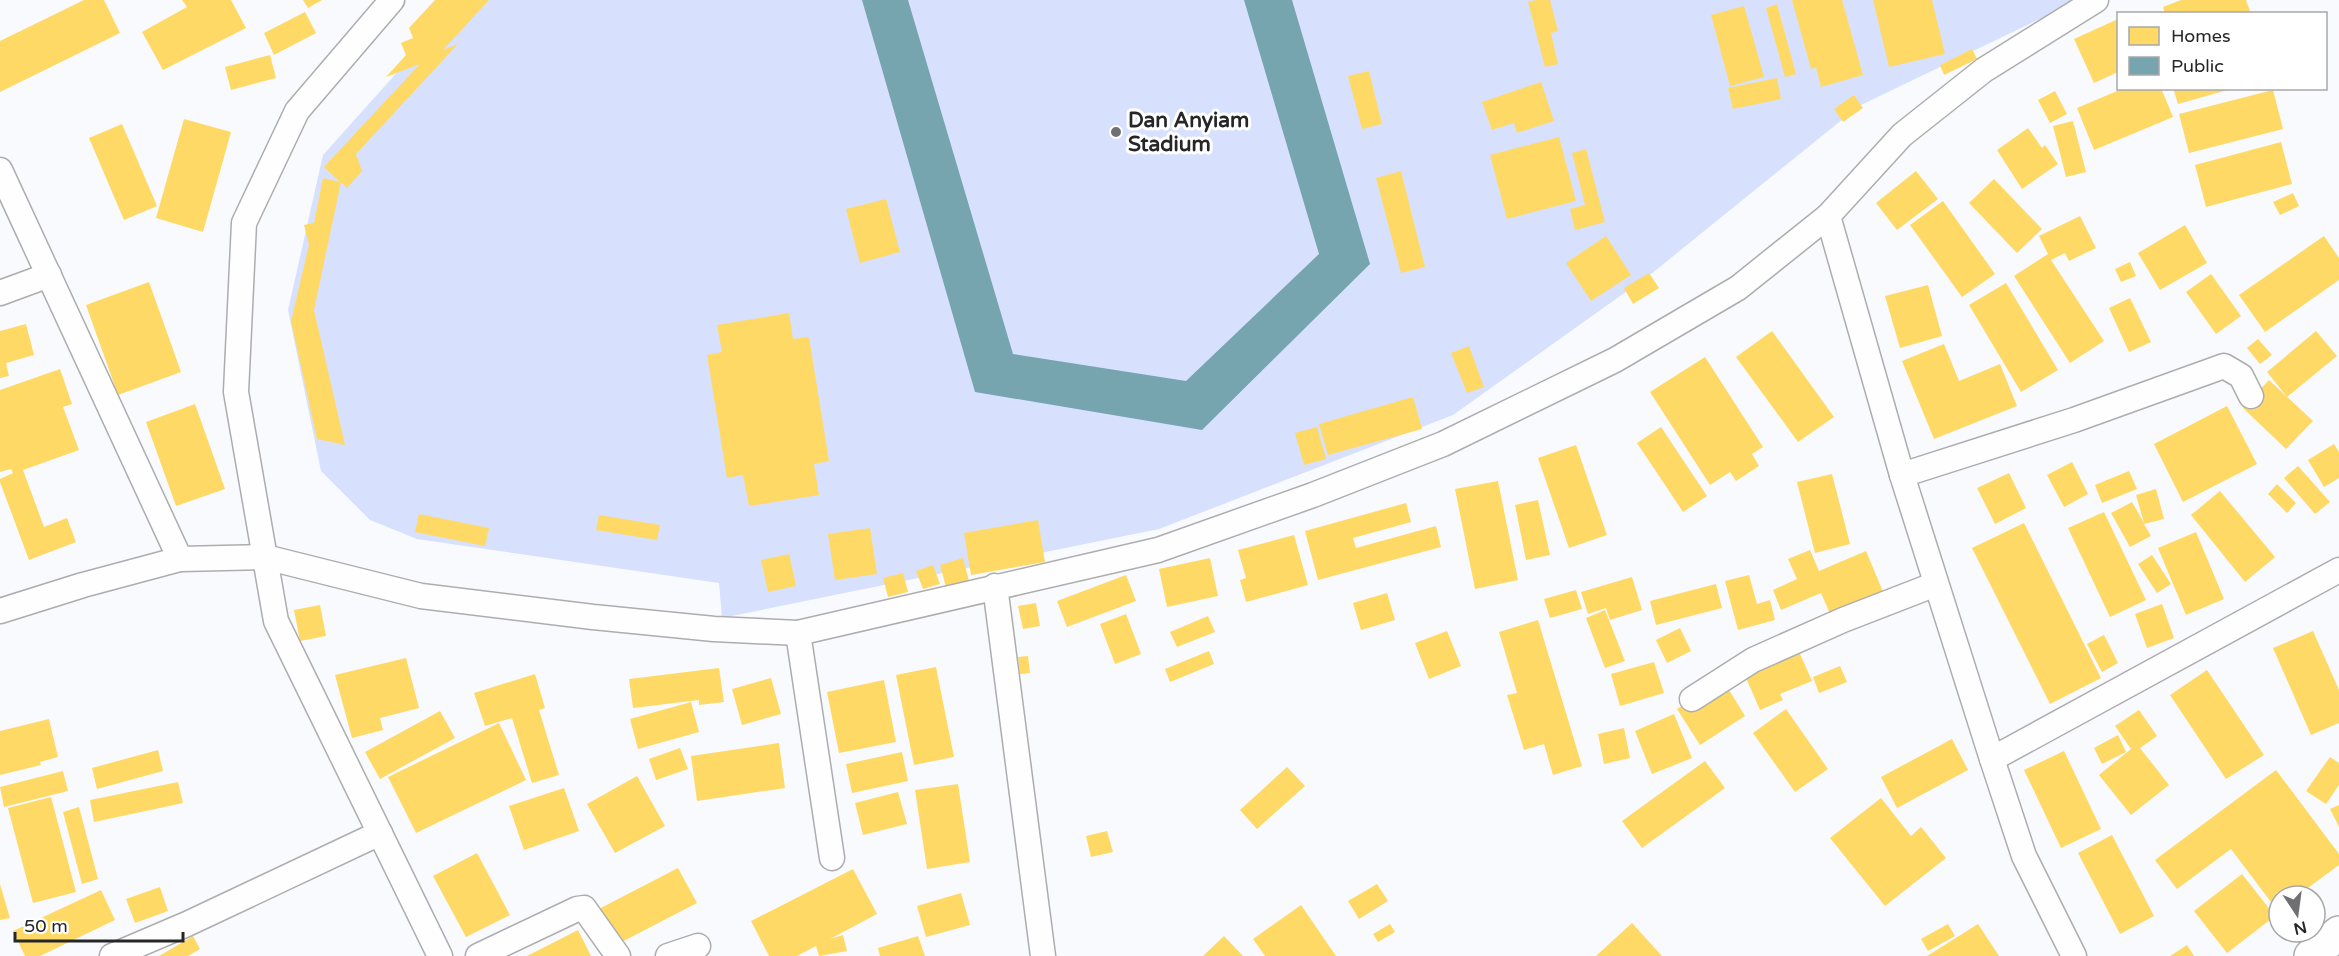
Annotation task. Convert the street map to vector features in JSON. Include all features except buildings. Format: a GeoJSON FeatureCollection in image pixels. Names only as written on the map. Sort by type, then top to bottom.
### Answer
{"type":"FeatureCollection","features":[{"type":"Feature","properties":{"kind":"main road"},"geometry":{"type":"LineString","coordinates":[[2311,956],[2339,933]]}},
{"type":"Feature","properties":{"kind":"street"},"geometry":{"type":"LineString","coordinates":[[392,0],[297,111],[244,223],[236,392],[276,621],[440,956]]}},
{"type":"Feature","properties":{"kind":"street"},"geometry":{"type":"LineString","coordinates":[[0,611],[82,585],[180,559],[265,557],[421,596],[714,629],[798,633],[1158,550],[1313,495],[1443,444],[1615,360],[1738,288],[1828,216],[1902,135],[1984,70],[2096,0]]}},
{"type":"Feature","properties":{"kind":"street"},"geometry":{"type":"LineString","coordinates":[[0,170],[180,559]]}},
{"type":"Feature","properties":{"kind":"street"},"geometry":{"type":"LineString","coordinates":[[1828,216],[1902,475],[2024,856],[2074,956]]}},
{"type":"Feature","properties":{"kind":"street"},"geometry":{"type":"LineString","coordinates":[[0,293],[49,275]]}},
{"type":"Feature","properties":{"kind":"street"},"geometry":{"type":"LineString","coordinates":[[1902,475],[2074,420],[2224,366],[2241,376],[2251,396]]}},
{"type":"Feature","properties":{"kind":"street"},"geometry":{"type":"LineString","coordinates":[[1992,759],[2339,570]]}},
{"type":"Feature","properties":{"kind":"street"},"geometry":{"type":"LineString","coordinates":[[1692,699],[1753,660],[1843,620],[1936,584]]}},
{"type":"Feature","properties":{"kind":"street"},"geometry":{"type":"LineString","coordinates":[[995,586],[1043,956]]}},
{"type":"Feature","properties":{"kind":"street"},"geometry":{"type":"LineString","coordinates":[[798,633],[832,858]]}},
{"type":"Feature","properties":{"kind":"street"},"geometry":{"type":"LineString","coordinates":[[112,956],[188,924],[380,833]]}},
{"type":"Feature","properties":{"kind":"street"},"geometry":{"type":"LineString","coordinates":[[478,956],[577,909],[584,908],[618,956]]}},
{"type":"Feature","properties":{"kind":"street"},"geometry":{"type":"LineString","coordinates":[[668,956],[698,946]]}},
{"type":"Feature","properties":{"kind":"shaded area"},"geometry":{"type":"Polygon","coordinates":[[[462,0],[2079,0],[1859,106],[1651,274],[1453,415],[1159,529],[722,618],[719,583],[417,539],[370,520],[321,471],[288,310],[323,155],[462,0]]]}},
{"type":"Feature","properties":{"kind":"place","name":"Dan Anyiam Stadium"},"geometry":{"type":"Point","coordinates":[1116,132]}}]}
